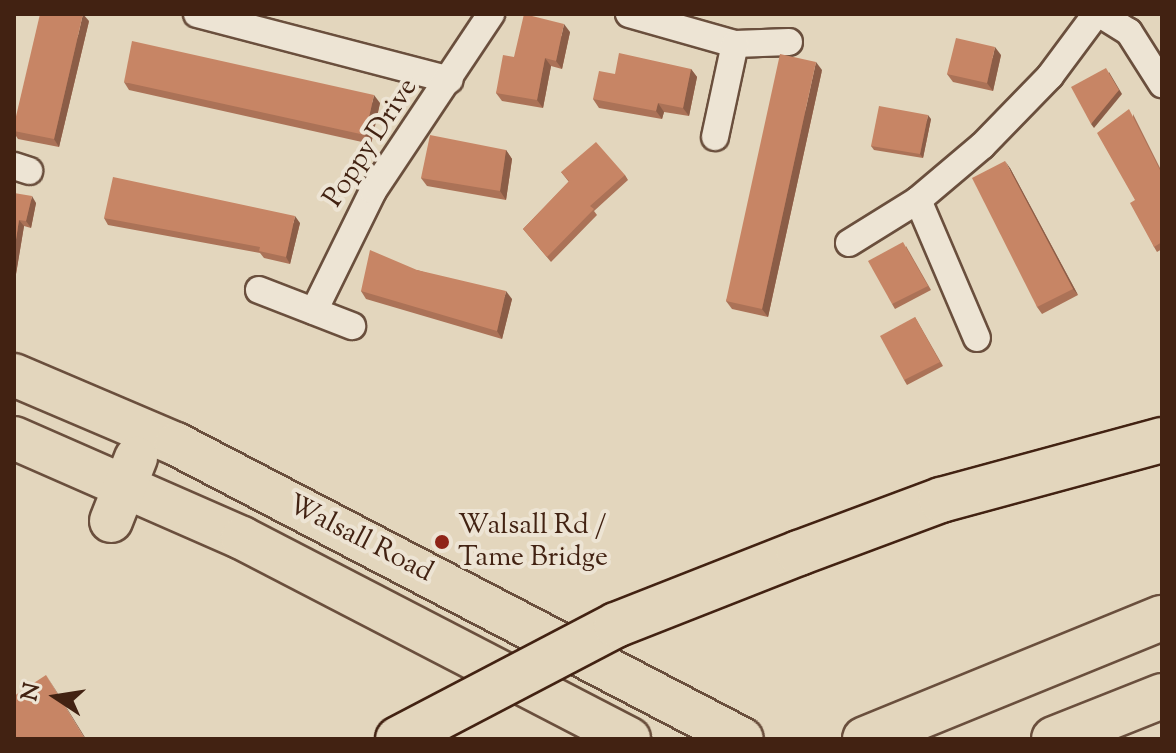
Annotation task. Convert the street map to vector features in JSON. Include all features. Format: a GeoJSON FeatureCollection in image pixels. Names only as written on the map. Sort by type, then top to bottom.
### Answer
{"type":"FeatureCollection","features":[{"type":"Feature","properties":{"kind":"highway"},"geometry":{"type":"LineString","coordinates":[[398,739],[616,625],[799,553],[941,500],[1162,440]]}},
{"type":"Feature","properties":{"kind":"highway"},"geometry":{"type":"LineString","coordinates":[[865,739],[1162,618]]}},
{"type":"Feature","properties":{"kind":"highway"},"geometry":{"type":"LineString","coordinates":[[1054,739],[1162,696]]}},
{"type":"Feature","properties":{"kind":"main road","name":"Walsall Road"},"geometry":{"type":"LineString","coordinates":[[14,375],[146,430],[742,739]]}},
{"type":"Feature","properties":{"kind":"main road"},"geometry":{"type":"LineString","coordinates":[[118,502],[146,430]]}},
{"type":"Feature","properties":{"kind":"main road","name":"Walsall Road"},"geometry":{"type":"LineString","coordinates":[[14,438],[118,502],[418,627],[629,739]]}},
{"type":"Feature","properties":{"kind":"street"},"geometry":{"type":"LineString","coordinates":[[197,14],[450,80]]}},
{"type":"Feature","properties":{"kind":"street","name":"Poppy Drive"},"geometry":{"type":"LineString","coordinates":[[314,311],[373,191],[450,80],[491,14]]}},
{"type":"Feature","properties":{"kind":"street"},"geometry":{"type":"LineString","coordinates":[[629,14],[735,44],[789,42]]}},
{"type":"Feature","properties":{"kind":"street"},"geometry":{"type":"LineString","coordinates":[[849,243],[918,200],[982,146],[1050,76],[1098,14],[1129,32],[1162,84]]}},
{"type":"Feature","properties":{"kind":"street"},"geometry":{"type":"LineString","coordinates":[[715,137],[735,44]]}},
{"type":"Feature","properties":{"kind":"street"},"geometry":{"type":"LineString","coordinates":[[918,200],[977,338]]}},
{"type":"Feature","properties":{"kind":"street"},"geometry":{"type":"LineString","coordinates":[[259,290],[352,326]]}},
{"type":"Feature","properties":{"kind":"building"},"geometry":{"type":"Polygon","coordinates":[[[40,14],[83,14],[54,139],[14,131],[40,14]]]}},
{"type":"Feature","properties":{"kind":"building"},"geometry":{"type":"Polygon","coordinates":[[[524,14],[564,24],[556,61],[545,58],[537,100],[496,93],[503,55],[514,57],[524,14]]]}},
{"type":"Feature","properties":{"kind":"building"},"geometry":{"type":"Polygon","coordinates":[[[956,38],[995,47],[987,83],[947,74],[956,38]]]}},
{"type":"Feature","properties":{"kind":"building"},"geometry":{"type":"Polygon","coordinates":[[[132,41],[374,95],[365,135],[124,82],[132,41]]]}},
{"type":"Feature","properties":{"kind":"building"},"geometry":{"type":"Polygon","coordinates":[[[619,53],[691,69],[683,108],[658,103],[656,111],[593,99],[599,71],[615,74],[619,53]]]}},
{"type":"Feature","properties":{"kind":"building"},"geometry":{"type":"Polygon","coordinates":[[[780,54],[816,62],[762,309],[726,301],[780,54]]]}},
{"type":"Feature","properties":{"kind":"building"},"geometry":{"type":"Polygon","coordinates":[[[1106,68],[1119,90],[1091,124],[1071,87],[1106,68]]]}},
{"type":"Feature","properties":{"kind":"building"},"geometry":{"type":"Polygon","coordinates":[[[879,106],[928,115],[920,154],[871,146],[879,106]]]}},
{"type":"Feature","properties":{"kind":"building"},"geometry":{"type":"Polygon","coordinates":[[[1129,109],[1162,174],[1162,242],[1154,247],[1130,203],[1135,200],[1097,133],[1129,109]]]}},
{"type":"Feature","properties":{"kind":"building"},"geometry":{"type":"Polygon","coordinates":[[[430,135],[506,150],[500,191],[421,178],[430,135]]]}},
{"type":"Feature","properties":{"kind":"building"},"geometry":{"type":"Polygon","coordinates":[[[596,142],[625,175],[590,206],[594,209],[547,257],[523,229],[569,181],[561,172],[596,142]]]}},
{"type":"Feature","properties":{"kind":"building"},"geometry":{"type":"Polygon","coordinates":[[[1005,161],[1073,289],[1037,307],[972,178],[1005,161]]]}},
{"type":"Feature","properties":{"kind":"building"},"geometry":{"type":"Polygon","coordinates":[[[113,177],[295,216],[286,257],[259,251],[260,247],[104,218],[113,177]]]}},
{"type":"Feature","properties":{"kind":"building"},"geometry":{"type":"Polygon","coordinates":[[[14,193],[32,196],[26,221],[19,220],[14,253],[14,193]]]}},
{"type":"Feature","properties":{"kind":"building"},"geometry":{"type":"Polygon","coordinates":[[[903,242],[928,286],[892,304],[868,261],[903,242]]]}},
{"type":"Feature","properties":{"kind":"building"},"geometry":{"type":"Polygon","coordinates":[[[370,250],[417,270],[506,291],[497,331],[361,291],[370,250]]]}},
{"type":"Feature","properties":{"kind":"building"},"geometry":{"type":"Polygon","coordinates":[[[915,317],[940,362],[904,380],[880,336],[915,317]]]}},
{"type":"Feature","properties":{"kind":"building"},"geometry":{"type":"Polygon","coordinates":[[[46,675],[85,739],[14,739],[14,696],[46,675]]]}},
{"type":"Feature","properties":{"kind":"place","name":"Walsall Rd / Tame Bridge"},"geometry":{"type":"Point","coordinates":[442,542]}}]}
